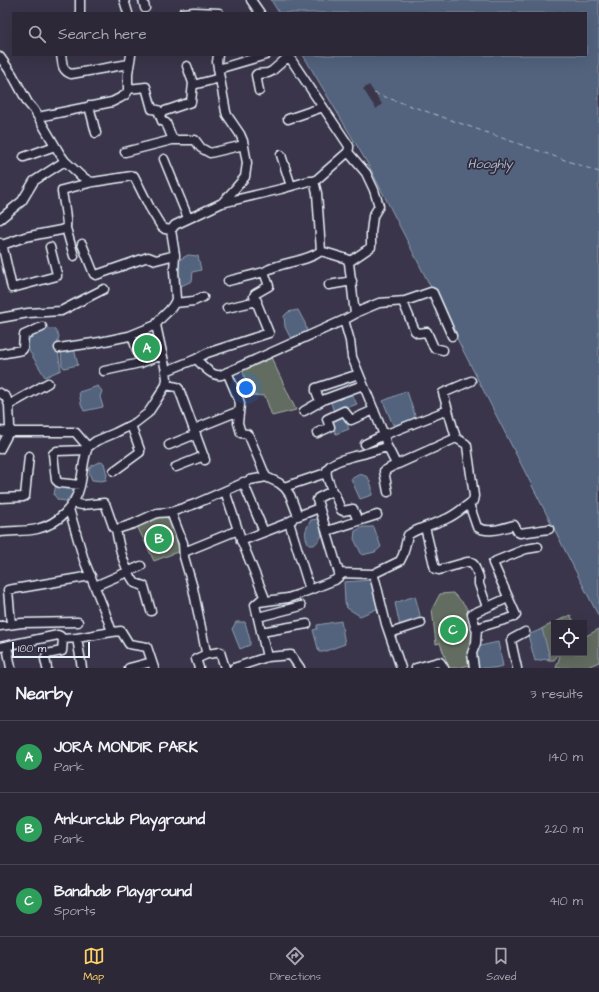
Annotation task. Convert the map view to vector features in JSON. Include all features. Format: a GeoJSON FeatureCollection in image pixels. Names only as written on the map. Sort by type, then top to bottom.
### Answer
{"type":"FeatureCollection","features":[{"type":"Feature","properties":{"kind":"street"},"geometry":{"type":"LineString","coordinates":[[80,0],[80,12]]}},
{"type":"Feature","properties":{"kind":"street"},"geometry":{"type":"LineString","coordinates":[[124,0],[128,12]]}},
{"type":"Feature","properties":{"kind":"street"},"geometry":{"type":"LineString","coordinates":[[251,0],[259,12]]}},
{"type":"Feature","properties":{"kind":"street"},"geometry":{"type":"LineString","coordinates":[[61,56],[65,71],[71,74],[129,64]]}},
{"type":"Feature","properties":{"kind":"street"},"geometry":{"type":"LineString","coordinates":[[38,117],[117,100],[125,95],[128,89],[131,56]]}},
{"type":"Feature","properties":{"kind":"street"},"geometry":{"type":"LineString","coordinates":[[218,56],[216,62],[227,115],[240,134],[244,145],[247,163],[244,177],[222,203]]}},
{"type":"Feature","properties":{"kind":"street"},"geometry":{"type":"LineString","coordinates":[[218,69],[263,56]]}},
{"type":"Feature","properties":{"kind":"street"},"geometry":{"type":"LineString","coordinates":[[259,91],[256,75],[272,71],[287,56]]}},
{"type":"Feature","properties":{"kind":"street"},"geometry":{"type":"LineString","coordinates":[[289,56],[350,148],[348,152],[315,182]]}},
{"type":"Feature","properties":{"kind":"street"},"geometry":{"type":"LineString","coordinates":[[0,57],[65,161],[81,176],[93,182]]}},
{"type":"Feature","properties":{"kind":"street"},"geometry":{"type":"LineString","coordinates":[[159,113],[191,102],[193,85],[187,66]]}},
{"type":"Feature","properties":{"kind":"street"},"geometry":{"type":"LineString","coordinates":[[193,85],[220,78]]}},
{"type":"Feature","properties":{"kind":"street"},"geometry":{"type":"LineString","coordinates":[[128,89],[145,87],[152,109],[157,109],[162,121],[166,123],[172,140]]}},
{"type":"Feature","properties":{"kind":"street"},"geometry":{"type":"LineString","coordinates":[[89,106],[96,133]]}},
{"type":"Feature","properties":{"kind":"street"},"geometry":{"type":"LineString","coordinates":[[288,120],[323,107]]}},
{"type":"Feature","properties":{"kind":"street"},"geometry":{"type":"LineString","coordinates":[[125,152],[172,140],[195,140],[200,148],[211,153],[244,145]]}},
{"type":"Feature","properties":{"kind":"street"},"geometry":{"type":"LineString","coordinates":[[24,157],[55,146]]}},
{"type":"Feature","properties":{"kind":"street"},"geometry":{"type":"LineString","coordinates":[[348,152],[366,173],[374,190],[379,206],[373,216],[371,247],[349,262]]}},
{"type":"Feature","properties":{"kind":"street"},"geometry":{"type":"LineString","coordinates":[[281,155],[291,186]]}},
{"type":"Feature","properties":{"kind":"street"},"geometry":{"type":"LineString","coordinates":[[164,159],[188,218]]}},
{"type":"Feature","properties":{"kind":"street"},"geometry":{"type":"LineString","coordinates":[[0,219],[22,202],[34,181],[65,161]]}},
{"type":"Feature","properties":{"kind":"street"},"geometry":{"type":"LineString","coordinates":[[74,256],[66,228],[63,190],[93,182],[134,176],[161,226],[165,229],[171,230]]}},
{"type":"Feature","properties":{"kind":"street"},"geometry":{"type":"LineString","coordinates":[[80,485],[57,482],[53,454],[57,451],[87,448],[96,441],[131,425],[148,412],[166,385],[166,371],[156,325],[158,320],[169,311],[176,299],[174,271],[175,255],[171,230],[175,225],[188,218],[222,203],[311,180],[315,182]]}},
{"type":"Feature","properties":{"kind":"street"},"geometry":{"type":"LineString","coordinates":[[315,182],[321,251]]}},
{"type":"Feature","properties":{"kind":"street"},"geometry":{"type":"LineString","coordinates":[[50,247],[58,274],[57,276],[12,288],[1,244],[66,228]]}},
{"type":"Feature","properties":{"kind":"street"},"geometry":{"type":"LineString","coordinates":[[82,244],[94,274],[96,275],[148,257],[156,260],[175,255]]}},
{"type":"Feature","properties":{"kind":"street"},"geometry":{"type":"LineString","coordinates":[[321,251],[347,259],[349,262],[356,313]]}},
{"type":"Feature","properties":{"kind":"street"},"geometry":{"type":"LineString","coordinates":[[228,281],[264,272],[272,267],[300,260],[318,254],[321,251]]}},
{"type":"Feature","properties":{"kind":"street"},"geometry":{"type":"LineString","coordinates":[[166,371],[207,353],[269,333],[254,296],[269,286],[264,272]]}},
{"type":"Feature","properties":{"kind":"street"},"geometry":{"type":"LineString","coordinates":[[329,285],[352,281]]}},
{"type":"Feature","properties":{"kind":"street"},"geometry":{"type":"LineString","coordinates":[[0,318],[28,313],[61,311],[104,289]]}},
{"type":"Feature","properties":{"kind":"street"},"geometry":{"type":"LineString","coordinates":[[196,359],[212,375],[218,376],[344,320],[356,313],[382,303],[403,302],[430,292],[432,292],[452,336]]}},
{"type":"Feature","properties":{"kind":"street"},"geometry":{"type":"LineString","coordinates":[[175,303],[194,301],[203,297]]}},
{"type":"Feature","properties":{"kind":"street"},"geometry":{"type":"LineString","coordinates":[[227,308],[257,301]]}},
{"type":"Feature","properties":{"kind":"street"},"geometry":{"type":"LineString","coordinates":[[403,302],[415,331],[418,333],[427,333],[434,347],[443,350]]}},
{"type":"Feature","properties":{"kind":"street"},"geometry":{"type":"LineString","coordinates":[[344,320],[352,355],[363,385],[384,434],[387,447],[397,464]]}},
{"type":"Feature","properties":{"kind":"street"},"geometry":{"type":"LineString","coordinates":[[59,348],[100,342],[132,335],[156,325]]}},
{"type":"Feature","properties":{"kind":"street"},"geometry":{"type":"LineString","coordinates":[[0,354],[22,350],[24,335],[42,327]]}},
{"type":"Feature","properties":{"kind":"street"},"geometry":{"type":"LineString","coordinates":[[132,335],[141,363]]}},
{"type":"Feature","properties":{"kind":"street"},"geometry":{"type":"LineString","coordinates":[[104,371],[141,363],[162,355]]}},
{"type":"Feature","properties":{"kind":"street"},"geometry":{"type":"LineString","coordinates":[[227,372],[237,393],[240,404],[238,423],[242,433],[249,436],[266,477]]}},
{"type":"Feature","properties":{"kind":"street"},"geometry":{"type":"LineString","coordinates":[[320,401],[316,388],[359,374]]}},
{"type":"Feature","properties":{"kind":"street"},"geometry":{"type":"LineString","coordinates":[[332,491],[317,499],[339,574],[373,574],[400,561],[408,535],[452,516],[473,501],[474,496],[467,446],[456,438],[443,393],[471,381]]}},
{"type":"Feature","properties":{"kind":"street"},"geometry":{"type":"LineString","coordinates":[[9,405],[48,383]]}},
{"type":"Feature","properties":{"kind":"street"},"geometry":{"type":"LineString","coordinates":[[166,385],[180,389],[204,458],[176,467]]}},
{"type":"Feature","properties":{"kind":"street"},"geometry":{"type":"LineString","coordinates":[[304,410],[320,401],[363,385]]}},
{"type":"Feature","properties":{"kind":"street"},"geometry":{"type":"LineString","coordinates":[[0,394],[6,397],[9,405],[10,426],[9,432],[0,449]]}},
{"type":"Feature","properties":{"kind":"street"},"geometry":{"type":"LineString","coordinates":[[317,433],[330,427],[327,418],[344,411],[350,420],[374,410]]}},
{"type":"Feature","properties":{"kind":"street"},"geometry":{"type":"LineString","coordinates":[[364,444],[384,434],[448,410]]}},
{"type":"Feature","properties":{"kind":"street"},"geometry":{"type":"LineString","coordinates":[[169,445],[239,411]]}},
{"type":"Feature","properties":{"kind":"street"},"geometry":{"type":"LineString","coordinates":[[114,471],[140,452],[131,425]]}},
{"type":"Feature","properties":{"kind":"street"},"geometry":{"type":"LineString","coordinates":[[0,431],[74,432],[87,448],[77,498],[62,516],[51,524],[37,529],[0,532]]}},
{"type":"Feature","properties":{"kind":"street"},"geometry":{"type":"LineString","coordinates":[[388,492],[384,471],[456,438]]}},
{"type":"Feature","properties":{"kind":"street"},"geometry":{"type":"LineString","coordinates":[[358,521],[353,509],[341,510],[332,491],[326,473],[328,467],[347,458],[387,447]]}},
{"type":"Feature","properties":{"kind":"street"},"geometry":{"type":"LineString","coordinates":[[0,498],[25,496],[29,456]]}},
{"type":"Feature","properties":{"kind":"street"},"geometry":{"type":"LineString","coordinates":[[284,487],[326,473]]}},
{"type":"Feature","properties":{"kind":"street"},"geometry":{"type":"LineString","coordinates":[[116,529],[133,524],[157,513],[172,512],[225,491],[243,482],[266,477],[284,487],[290,495],[298,516]]}},
{"type":"Feature","properties":{"kind":"street"},"geometry":{"type":"LineString","coordinates":[[243,482],[264,532]]}},
{"type":"Feature","properties":{"kind":"street"},"geometry":{"type":"LineString","coordinates":[[225,491],[241,541],[264,596],[255,605],[267,658]]}},
{"type":"Feature","properties":{"kind":"street"},"geometry":{"type":"LineString","coordinates":[[71,506],[104,503],[113,526],[116,529],[120,548],[128,572],[135,583],[144,586],[151,611]]}},
{"type":"Feature","properties":{"kind":"street"},"geometry":{"type":"LineString","coordinates":[[469,504],[479,528],[495,530],[514,525],[519,533],[549,529]]}},
{"type":"Feature","properties":{"kind":"street"},"geometry":{"type":"LineString","coordinates":[[71,506],[84,560],[106,612],[112,632]]}},
{"type":"Feature","properties":{"kind":"street"},"geometry":{"type":"LineString","coordinates":[[241,541],[320,508]]}},
{"type":"Feature","properties":{"kind":"street"},"geometry":{"type":"LineString","coordinates":[[172,512],[183,543],[184,557],[193,588],[207,654]]}},
{"type":"Feature","properties":{"kind":"street"},"geometry":{"type":"LineString","coordinates":[[327,532],[377,515]]}},
{"type":"Feature","properties":{"kind":"street"},"geometry":{"type":"LineString","coordinates":[[289,522],[310,590]]}},
{"type":"Feature","properties":{"kind":"street"},"geometry":{"type":"LineString","coordinates":[[425,527],[435,569],[439,570],[467,562],[474,564],[487,607]]}},
{"type":"Feature","properties":{"kind":"street"},"geometry":{"type":"LineString","coordinates":[[184,552],[238,530]]}},
{"type":"Feature","properties":{"kind":"street"},"geometry":{"type":"LineString","coordinates":[[476,629],[516,616],[493,563],[496,560],[522,550],[538,547]]}},
{"type":"Feature","properties":{"kind":"street"},"geometry":{"type":"LineString","coordinates":[[95,586],[141,566]]}},
{"type":"Feature","properties":{"kind":"street"},"geometry":{"type":"LineString","coordinates":[[259,602],[288,598],[337,579],[342,574]]}},
{"type":"Feature","properties":{"kind":"street"},"geometry":{"type":"LineString","coordinates":[[373,574],[400,668]]}},
{"type":"Feature","properties":{"kind":"street"},"geometry":{"type":"LineString","coordinates":[[11,624],[8,590],[91,576]]}},
{"type":"Feature","properties":{"kind":"street"},"geometry":{"type":"LineString","coordinates":[[474,668],[472,653],[476,641],[476,629],[472,614],[508,598]]}},
{"type":"Feature","properties":{"kind":"street"},"geometry":{"type":"LineString","coordinates":[[258,617],[302,606]]}},
{"type":"Feature","properties":{"kind":"street"},"geometry":{"type":"LineString","coordinates":[[0,626],[29,622],[78,622]]}},
{"type":"Feature","properties":{"kind":"street"},"geometry":{"type":"LineString","coordinates":[[390,633],[421,623]]}},
{"type":"Feature","properties":{"kind":"street"},"geometry":{"type":"LineString","coordinates":[[261,632],[307,624]]}},
{"type":"Feature","properties":{"kind":"street"},"geometry":{"type":"LineString","coordinates":[[62,639],[120,631],[129,644],[147,647],[153,665],[130,668]]}},
{"type":"Feature","properties":{"kind":"street"},"geometry":{"type":"LineString","coordinates":[[517,668],[511,641],[525,632]]}},
{"type":"Feature","properties":{"kind":"street"},"geometry":{"type":"LineString","coordinates":[[11,668],[3,646],[58,635],[62,639],[62,651],[47,654],[45,659],[47,668]]}},
{"type":"Feature","properties":{"kind":"street"},"geometry":{"type":"LineString","coordinates":[[78,638],[82,668]]}},
{"type":"Feature","properties":{"kind":"street"},"geometry":{"type":"LineString","coordinates":[[198,668],[196,659],[207,654],[220,652],[224,668]]}},
{"type":"Feature","properties":{"kind":"street"},"geometry":{"type":"LineString","coordinates":[[236,668],[267,658],[291,655],[300,668]]}},
{"type":"Feature","properties":{"kind":"street"},"geometry":{"type":"LineString","coordinates":[[416,668],[440,662],[444,668]]}},
{"type":"Feature","properties":{"kind":"shaded area"},"geometry":{"type":"Polygon","coordinates":[[[140,337],[143,342],[155,338],[159,355],[141,362],[133,340],[140,337]]]}},
{"type":"Feature","properties":{"kind":"shaded area"},"geometry":{"type":"Polygon","coordinates":[[[270,355],[296,410],[272,416],[265,396],[250,395],[242,369],[270,355]]]}},
{"type":"Feature","properties":{"kind":"shaded area"},"geometry":{"type":"Polygon","coordinates":[[[168,515],[180,551],[154,561],[137,526],[151,518],[168,515]]]}},
{"type":"Feature","properties":{"kind":"shaded area"},"geometry":{"type":"Polygon","coordinates":[[[453,593],[463,603],[471,618],[473,642],[470,665],[449,668],[440,643],[436,644],[432,609],[440,594],[453,593]]]}},
{"type":"Feature","properties":{"kind":"shaded area"},"geometry":{"type":"Polygon","coordinates":[[[570,615],[573,620],[560,620],[570,615]]]}},
{"type":"Feature","properties":{"kind":"shaded area"},"geometry":{"type":"Polygon","coordinates":[[[551,624],[551,656],[557,656],[554,660],[548,660],[538,631],[551,624]]]}},
{"type":"Feature","properties":{"kind":"shaded area"},"geometry":{"type":"Polygon","coordinates":[[[599,629],[599,662],[585,668],[556,668],[560,656],[587,656],[587,635],[599,629]]]}},
{"type":"Feature","properties":{"kind":"water","name":"Hooghly"},"geometry":{"type":"Polygon","coordinates":[[[271,0],[599,0],[599,617],[369,166],[304,56],[587,56],[587,12],[278,12],[271,0]]]}},
{"type":"Feature","properties":{"kind":"water"},"geometry":{"type":"Polygon","coordinates":[[[188,255],[198,256],[201,270],[193,272],[192,281],[181,286],[175,274],[175,262],[188,255]]]}},
{"type":"Feature","properties":{"kind":"water"},"geometry":{"type":"Polygon","coordinates":[[[298,310],[305,323],[307,332],[291,339],[285,327],[284,316],[288,312],[298,310]]]}},
{"type":"Feature","properties":{"kind":"water"},"geometry":{"type":"Polygon","coordinates":[[[48,329],[55,329],[59,336],[57,345],[61,370],[45,377],[26,343],[27,335],[48,329]]]}},
{"type":"Feature","properties":{"kind":"water"},"geometry":{"type":"Polygon","coordinates":[[[74,348],[78,365],[64,368],[62,365],[61,350],[74,348]]]}},
{"type":"Feature","properties":{"kind":"water"},"geometry":{"type":"Polygon","coordinates":[[[98,386],[102,391],[100,397],[103,407],[84,411],[79,392],[98,386]]]}},
{"type":"Feature","properties":{"kind":"water"},"geometry":{"type":"Polygon","coordinates":[[[407,391],[415,416],[406,425],[393,425],[383,401],[407,391]]]}},
{"type":"Feature","properties":{"kind":"water"},"geometry":{"type":"Polygon","coordinates":[[[350,392],[357,404],[334,413],[330,399],[350,392]]]}},
{"type":"Feature","properties":{"kind":"water"},"geometry":{"type":"Polygon","coordinates":[[[342,413],[349,429],[336,434],[330,418],[342,413]]]}},
{"type":"Feature","properties":{"kind":"water"},"geometry":{"type":"Polygon","coordinates":[[[100,462],[104,463],[107,475],[106,480],[92,480],[89,470],[91,466],[100,462]]]}},
{"type":"Feature","properties":{"kind":"water"},"geometry":{"type":"Polygon","coordinates":[[[360,474],[368,477],[372,487],[372,495],[360,499],[351,479],[360,474]]]}},
{"type":"Feature","properties":{"kind":"water"},"geometry":{"type":"Polygon","coordinates":[[[56,483],[72,489],[73,493],[66,501],[58,500],[54,495],[56,483]]]}},
{"type":"Feature","properties":{"kind":"water"},"geometry":{"type":"Polygon","coordinates":[[[318,519],[323,530],[320,539],[314,545],[309,545],[305,535],[306,530],[311,520],[318,519]]]}},
{"type":"Feature","properties":{"kind":"water"},"geometry":{"type":"Polygon","coordinates":[[[363,527],[374,527],[381,547],[375,552],[362,555],[354,539],[355,531],[363,527]]]}},
{"type":"Feature","properties":{"kind":"water"},"geometry":{"type":"Polygon","coordinates":[[[371,580],[379,608],[360,616],[347,608],[345,602],[344,582],[371,580]]]}},
{"type":"Feature","properties":{"kind":"water"},"geometry":{"type":"Polygon","coordinates":[[[415,596],[420,615],[418,620],[400,626],[395,603],[415,596]]]}},
{"type":"Feature","properties":{"kind":"water"},"geometry":{"type":"Polygon","coordinates":[[[341,621],[345,644],[319,652],[313,630],[317,629],[317,625],[341,621]]]}},
{"type":"Feature","properties":{"kind":"water"},"geometry":{"type":"Polygon","coordinates":[[[236,622],[245,622],[250,640],[250,645],[240,649],[232,629],[236,622]]]}},
{"type":"Feature","properties":{"kind":"water"},"geometry":{"type":"Polygon","coordinates":[[[542,629],[550,658],[535,661],[528,635],[542,629]]]}},
{"type":"Feature","properties":{"kind":"water"},"geometry":{"type":"Polygon","coordinates":[[[498,642],[503,666],[494,668],[479,668],[475,652],[480,646],[498,642]]]}},
{"type":"Feature","properties":{"kind":"pier"},"geometry":{"type":"Polygon","coordinates":[[[369,85],[382,104],[376,109],[363,89],[369,85]]]}},
{"type":"Feature","properties":{"kind":"ferry route"},"geometry":{"type":"LineString","coordinates":[[374,93],[599,172]]}},
{"type":"Feature","properties":{"kind":"place","name":"JORA MONDIR PARK"},"geometry":{"type":"Point","coordinates":[147,348]}},
{"type":"Feature","properties":{"kind":"place","name":"Ankurclub Playground"},"geometry":{"type":"Point","coordinates":[159,539]}},
{"type":"Feature","properties":{"kind":"place","name":"Bandhab Playground"},"geometry":{"type":"Point","coordinates":[453,630]}}]}
